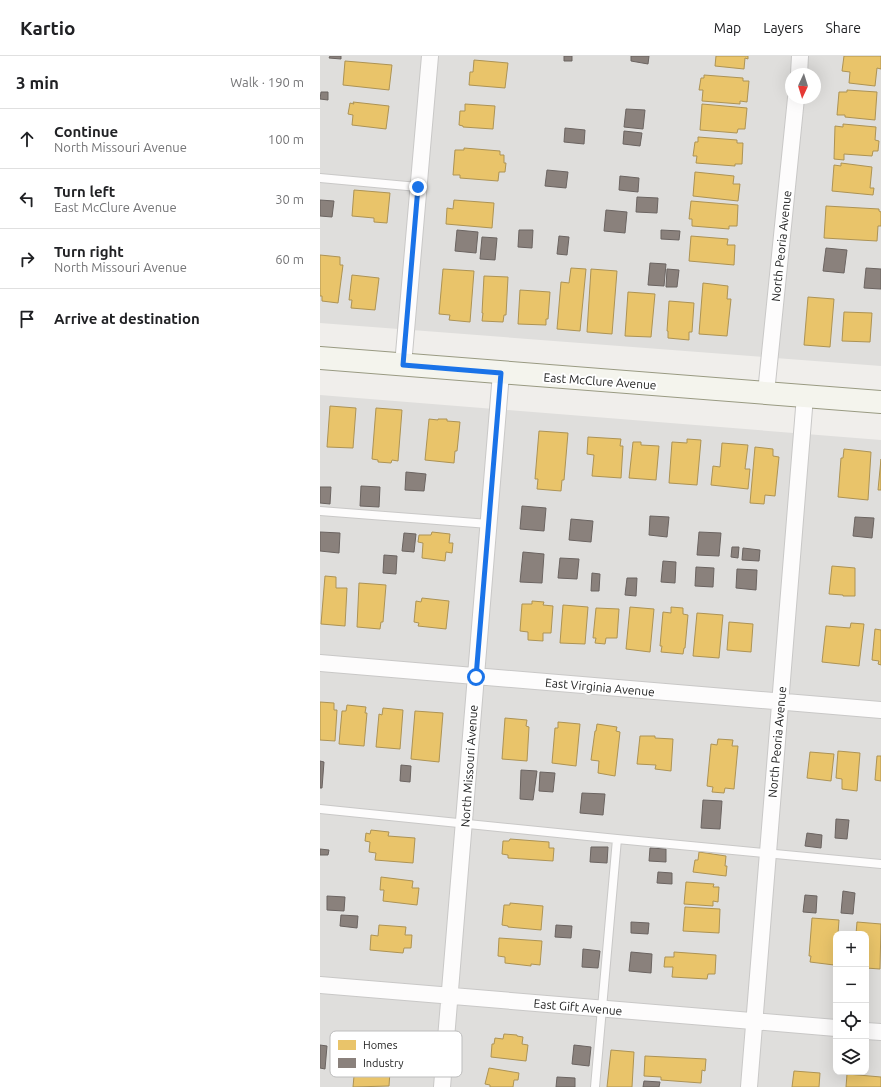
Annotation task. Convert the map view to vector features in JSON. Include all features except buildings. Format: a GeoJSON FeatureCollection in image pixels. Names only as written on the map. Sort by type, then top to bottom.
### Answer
{"type":"FeatureCollection","features":[{"type":"Feature","properties":{"kind":"street"},"geometry":{"type":"LineString","coordinates":[[403,365],[430,56]]}},
{"type":"Feature","properties":{"kind":"street"},"geometry":{"type":"LineString","coordinates":[[799,68],[800,56]]}},
{"type":"Feature","properties":{"kind":"street","name":"North Peoria Avenue"},"geometry":{"type":"LineString","coordinates":[[766,393],[795,104]]}},
{"type":"Feature","properties":{"kind":"street","name":"East McClure Avenue"},"geometry":{"type":"LineString","coordinates":[[320,358],[881,402]]}},
{"type":"Feature","properties":{"kind":"street","name":"North Missouri Avenue"},"geometry":{"type":"LineString","coordinates":[[448,1031],[501,373]]}},
{"type":"Feature","properties":{"kind":"street","name":"North Peoria Avenue"},"geometry":{"type":"LineString","coordinates":[[748,1087],[781,702],[805,396]]}},
{"type":"Feature","properties":{"kind":"street","name":"East Virginia Avenue"},"geometry":{"type":"LineString","coordinates":[[320,663],[881,710]]}},
{"type":"Feature","properties":{"kind":"street","name":"East Gift Avenue"},"geometry":{"type":"LineString","coordinates":[[320,984],[833,1028]]}},
{"type":"Feature","properties":{"kind":"street"},"geometry":{"type":"LineString","coordinates":[[869,1031],[881,1032]]}},
{"type":"Feature","properties":{"kind":"street","name":"North Missouri Avenue"},"geometry":{"type":"LineString","coordinates":[[442,1087],[443,1077]]}},
{"type":"Feature","properties":{"kind":"lane"},"geometry":{"type":"LineString","coordinates":[[320,178],[418,187]]}},
{"type":"Feature","properties":{"kind":"lane"},"geometry":{"type":"LineString","coordinates":[[320,511],[489,524]]}},
{"type":"Feature","properties":{"kind":"lane"},"geometry":{"type":"LineString","coordinates":[[320,809],[881,864]]}},
{"type":"Feature","properties":{"kind":"lane"},"geometry":{"type":"LineString","coordinates":[[595,1087],[617,839]]}},
{"type":"Feature","properties":{"kind":"shaded area"},"geometry":{"type":"Polygon","coordinates":[[[320,56],[881,56],[881,366],[320,323],[320,56]]]}},
{"type":"Feature","properties":{"kind":"shaded area"},"geometry":{"type":"Polygon","coordinates":[[[320,395],[881,440],[881,1087],[320,1087],[320,395]]]}},
{"type":"Feature","properties":{"kind":"route"},"geometry":{"type":"LineString","coordinates":[[418,187],[403,365],[501,373],[476,677]]}}]}
